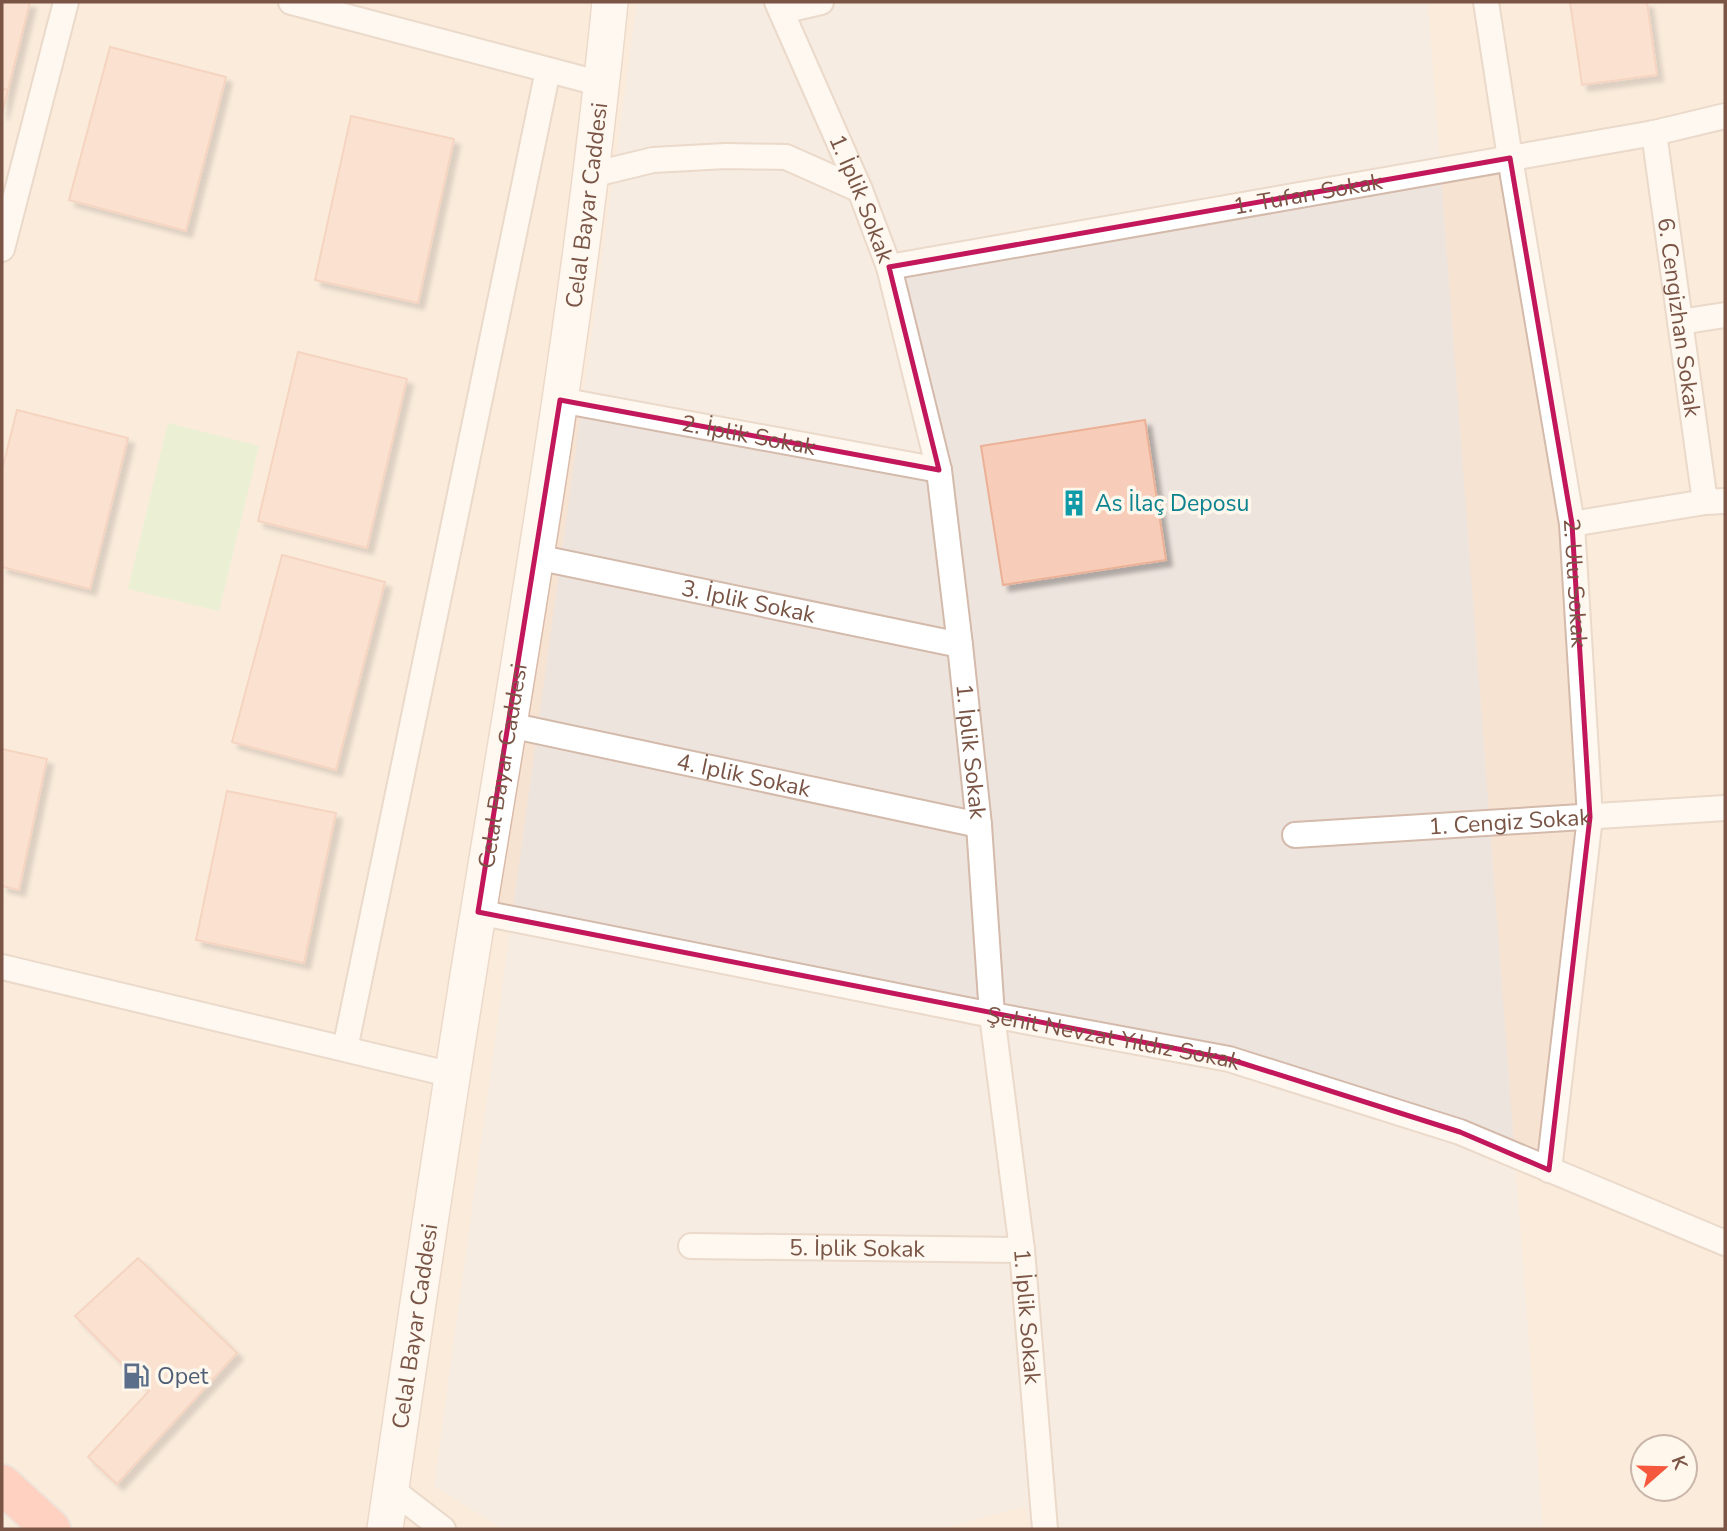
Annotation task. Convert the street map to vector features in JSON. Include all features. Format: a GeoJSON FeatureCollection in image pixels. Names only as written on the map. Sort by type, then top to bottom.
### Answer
{"type":"FeatureCollection","features":[{"type":"Feature","properties":{"kind":"highway"},"geometry":{"type":"LineString","coordinates":[[2,1485],[51,1529]]}},
{"type":"Feature","properties":{"kind":"main road","name":"Celal Bayar Caddesi"},"geometry":{"type":"LineString","coordinates":[[385,1529],[478,912],[560,400],[591,175],[610,2]]}},
{"type":"Feature","properties":{"kind":"street"},"geometry":{"type":"LineString","coordinates":[[2,249],[66,2]]}},
{"type":"Feature","properties":{"kind":"street"},"geometry":{"type":"LineString","coordinates":[[780,7],[821,2]]}},
{"type":"Feature","properties":{"kind":"street","name":"2. Ulu Sokak"},"geometry":{"type":"LineString","coordinates":[[1486,2],[1572,524],[1590,817],[1549,1170]]}},
{"type":"Feature","properties":{"kind":"street"},"geometry":{"type":"LineString","coordinates":[[298,3],[602,84]]}},
{"type":"Feature","properties":{"kind":"street","name":"1. İplik Sokak"},"geometry":{"type":"LineString","coordinates":[[780,7],[860,190],[889,267],[939,470],[979,825],[992,1015],[1022,1250],[1045,1529]]}},
{"type":"Feature","properties":{"kind":"street"},"geometry":{"type":"LineString","coordinates":[[345,1049],[548,70]]}},
{"type":"Feature","properties":{"kind":"street","name":"1. Tufan Sokak"},"geometry":{"type":"LineString","coordinates":[[889,267],[1654,133],[1725,116]]}},
{"type":"Feature","properties":{"kind":"street","name":"6. Cengizhan Sokak"},"geometry":{"type":"LineString","coordinates":[[1654,133],[1680,322],[1715,502]]}},
{"type":"Feature","properties":{"kind":"street"},"geometry":{"type":"LineString","coordinates":[[591,175],[653,160],[726,156],[786,157],[860,190]]}},
{"type":"Feature","properties":{"kind":"street"},"geometry":{"type":"LineString","coordinates":[[1680,322],[1725,315]]}},
{"type":"Feature","properties":{"kind":"street","name":"2. İplik Sokak"},"geometry":{"type":"LineString","coordinates":[[560,400],[939,470]]}},
{"type":"Feature","properties":{"kind":"street"},"geometry":{"type":"LineString","coordinates":[[1572,524],[1715,502]]}},
{"type":"Feature","properties":{"kind":"street","name":"3. İplik Sokak"},"geometry":{"type":"LineString","coordinates":[[536,558],[960,645]]}},
{"type":"Feature","properties":{"kind":"street","name":"4. İplik Sokak"},"geometry":{"type":"LineString","coordinates":[[509,725],[979,825]]}},
{"type":"Feature","properties":{"kind":"street","name":"1. Cengiz Sokak"},"geometry":{"type":"LineString","coordinates":[[1295,835],[1725,808]]}},
{"type":"Feature","properties":{"kind":"street","name":"Şehit Nevzat Yıldız Sokak"},"geometry":{"type":"LineString","coordinates":[[478,912],[992,1015],[1229,1059],[1460,1132],[1725,1243]]}},
{"type":"Feature","properties":{"kind":"street"},"geometry":{"type":"LineString","coordinates":[[2,967],[453,1075]]}},
{"type":"Feature","properties":{"kind":"street","name":"5. İplik Sokak"},"geometry":{"type":"LineString","coordinates":[[691,1247],[1022,1250]]}},
{"type":"Feature","properties":{"kind":"street"},"geometry":{"type":"LineString","coordinates":[[391,1489],[443,1529]]}},
{"type":"Feature","properties":{"kind":"highlighted area"},"geometry":{"type":"Polygon","coordinates":[[[1510,158],[1572,524],[1590,817],[1549,1170],[1460,1132],[1229,1059],[478,912],[560,400],[939,470],[889,267],[1510,158]]]}},
{"type":"Feature","properties":{"kind":"shaded area"},"geometry":{"type":"Polygon","coordinates":[[[2,2],[1725,2],[1725,1529],[2,1529],[2,2]]]}},
{"type":"Feature","properties":{"kind":"shaded area"},"geometry":{"type":"Polygon","coordinates":[[[637,2],[1428,2],[1543,1529],[1031,1529],[1025,1506],[941,1529],[503,1529],[434,1486],[637,2]]]}},
{"type":"Feature","properties":{"kind":"green space"},"geometry":{"type":"Polygon","coordinates":[[[168,423],[259,446],[219,611],[128,589],[168,423]]]}},
{"type":"Feature","properties":{"kind":"building"},"geometry":{"type":"Polygon","coordinates":[[[2,2],[30,2],[8,90],[2,89],[2,2]]]}},
{"type":"Feature","properties":{"kind":"building"},"geometry":{"type":"Polygon","coordinates":[[[1570,2],[1647,2],[1657,75],[1582,85],[1570,2]]]}},
{"type":"Feature","properties":{"kind":"building"},"geometry":{"type":"Polygon","coordinates":[[[110,47],[226,77],[186,231],[69,200],[110,47]]]}},
{"type":"Feature","properties":{"kind":"building"},"geometry":{"type":"Polygon","coordinates":[[[2,89],[8,90],[2,114],[2,89]]]}},
{"type":"Feature","properties":{"kind":"building"},"geometry":{"type":"Polygon","coordinates":[[[351,116],[454,139],[418,303],[315,280],[351,116]]]}},
{"type":"Feature","properties":{"kind":"building"},"geometry":{"type":"Polygon","coordinates":[[[298,352],[407,379],[367,548],[258,521],[298,352]]]}},
{"type":"Feature","properties":{"kind":"building"},"geometry":{"type":"Polygon","coordinates":[[[17,410],[128,438],[90,589],[2,567],[2,470],[17,410]]]}},
{"type":"Feature","properties":{"kind":"building","name":"As İlaç Deposu"},"geometry":{"type":"Polygon","coordinates":[[[1145,420],[1166,560],[1003,585],[981,446],[1145,420]]]}},
{"type":"Feature","properties":{"kind":"building"},"geometry":{"type":"Polygon","coordinates":[[[282,555],[385,582],[336,770],[232,742],[282,555]]]}},
{"type":"Feature","properties":{"kind":"building"},"geometry":{"type":"Polygon","coordinates":[[[2,749],[47,759],[19,890],[2,886],[2,749]]]}},
{"type":"Feature","properties":{"kind":"building"},"geometry":{"type":"Polygon","coordinates":[[[227,791],[336,813],[304,963],[196,940],[227,791]]]}},
{"type":"Feature","properties":{"kind":"building"},"geometry":{"type":"Polygon","coordinates":[[[138,1258],[237,1353],[117,1484],[88,1457],[149,1391],[75,1316],[138,1258]]]}},
{"type":"Feature","properties":{"kind":"place","name":"As İlaç Deposu"},"geometry":{"type":"Point","coordinates":[1074,503]}},
{"type":"Feature","properties":{"kind":"place","name":"Opet"},"geometry":{"type":"Point","coordinates":[136,1376]}}]}
